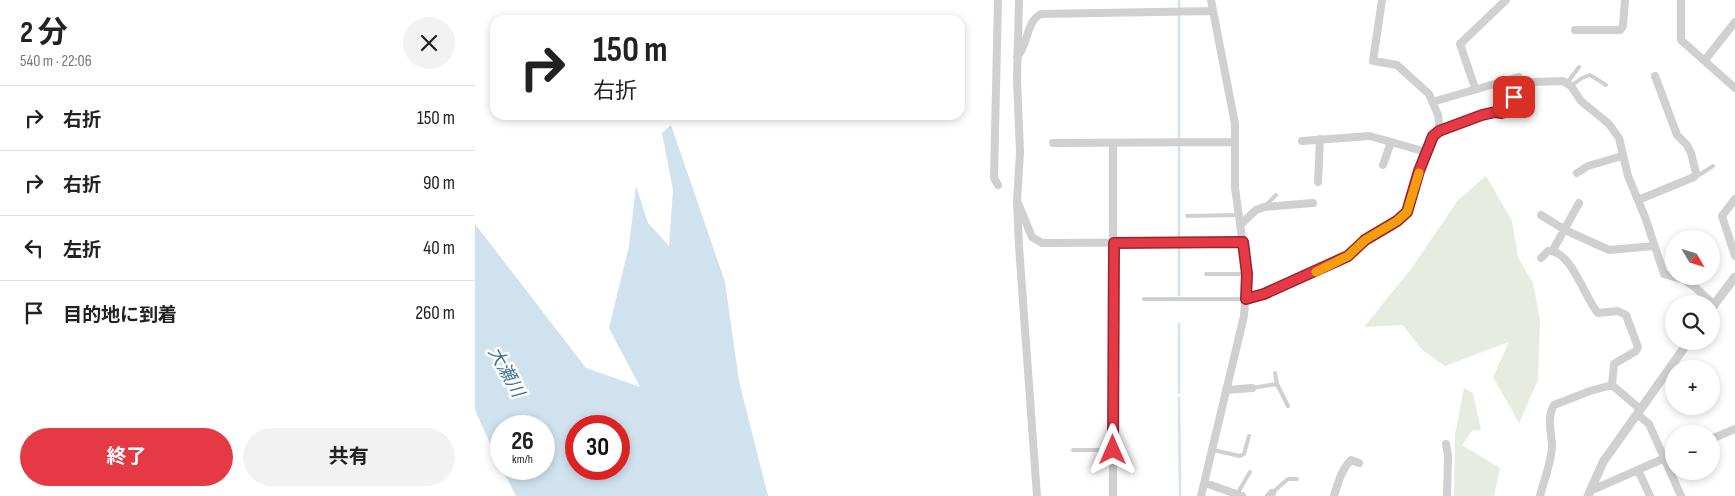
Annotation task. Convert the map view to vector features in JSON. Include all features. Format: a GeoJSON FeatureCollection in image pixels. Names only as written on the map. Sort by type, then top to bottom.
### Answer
{"type":"FeatureCollection","features":[{"type":"Feature","properties":{"kind":"street"},"geometry":{"type":"LineString","coordinates":[[998,0],[994,178],[998,185]]}},
{"type":"Feature","properties":{"kind":"street"},"geometry":{"type":"LineString","coordinates":[[1019,0],[1017,57],[1019,152],[1017,201],[1025,348],[1037,496]]}},
{"type":"Feature","properties":{"kind":"street"},"geometry":{"type":"LineString","coordinates":[[1201,496],[1246,299],[1247,274],[1241,225],[1237,215],[1235,124],[1211,0]]}},
{"type":"Feature","properties":{"kind":"street"},"geometry":{"type":"LineString","coordinates":[[1382,0],[1373,61],[1397,65],[1405,70],[1429,94],[1438,115],[1439,131]]}},
{"type":"Feature","properties":{"kind":"street"},"geometry":{"type":"LineString","coordinates":[[1475,88],[1470,81],[1460,44],[1506,0]]}},
{"type":"Feature","properties":{"kind":"street"},"geometry":{"type":"LineString","coordinates":[[1575,30],[1620,30],[1623,26],[1625,0]]}},
{"type":"Feature","properties":{"kind":"street"},"geometry":{"type":"LineString","coordinates":[[1681,0],[1681,40],[1735,88]]}},
{"type":"Feature","properties":{"kind":"street"},"geometry":{"type":"LineString","coordinates":[[1017,57],[1022,52],[1034,19],[1041,14],[1213,11]]}},
{"type":"Feature","properties":{"kind":"street"},"geometry":{"type":"LineString","coordinates":[[1705,60],[1735,22]]}},
{"type":"Feature","properties":{"kind":"street"},"geometry":{"type":"LineString","coordinates":[[1638,200],[1693,177],[1696,173],[1691,153],[1687,145],[1677,134],[1655,76]]}},
{"type":"Feature","properties":{"kind":"street"},"geometry":{"type":"LineString","coordinates":[[1433,102],[1475,88],[1519,77],[1524,85]]}},
{"type":"Feature","properties":{"kind":"street"},"geometry":{"type":"LineString","coordinates":[[1246,299],[1264,294],[1348,256],[1365,240],[1397,221],[1407,212],[1426,152],[1433,136],[1439,131],[1482,115],[1495,112],[1502,113],[1524,85],[1533,82],[1563,81],[1569,84],[1581,101],[1609,124],[1619,138],[1622,156],[1664,274],[1684,280],[1697,288],[1703,295]]}},
{"type":"Feature","properties":{"kind":"street"},"geometry":{"type":"LineString","coordinates":[[1302,141],[1370,136],[1426,152]]}},
{"type":"Feature","properties":{"kind":"street"},"geometry":{"type":"LineString","coordinates":[[1318,182],[1320,139]]}},
{"type":"Feature","properties":{"kind":"street"},"geometry":{"type":"LineString","coordinates":[[1053,143],[1235,142]]}},
{"type":"Feature","properties":{"kind":"street"},"geometry":{"type":"LineString","coordinates":[[1383,165],[1391,142]]}},
{"type":"Feature","properties":{"kind":"street"},"geometry":{"type":"LineString","coordinates":[[1113,143],[1113,496]]}},
{"type":"Feature","properties":{"kind":"street"},"geometry":{"type":"LineString","coordinates":[[1577,173],[1589,166],[1622,156]]}},
{"type":"Feature","properties":{"kind":"street"},"geometry":{"type":"LineString","coordinates":[[1735,199],[1722,216],[1735,256]]}},
{"type":"Feature","properties":{"kind":"street"},"geometry":{"type":"LineString","coordinates":[[1017,201],[1035,241],[1053,245],[1243,242]]}},
{"type":"Feature","properties":{"kind":"street"},"geometry":{"type":"LineString","coordinates":[[1241,225],[1256,210],[1264,207],[1313,202]]}},
{"type":"Feature","properties":{"kind":"street"},"geometry":{"type":"LineString","coordinates":[[1541,258],[1548,251],[1553,250],[1579,203]]}},
{"type":"Feature","properties":{"kind":"street"},"geometry":{"type":"LineString","coordinates":[[1541,215],[1565,230],[1613,251],[1654,246]]}},
{"type":"Feature","properties":{"kind":"street"},"geometry":{"type":"LineString","coordinates":[[1553,250],[1578,276],[1590,305],[1598,313],[1618,311],[1626,315],[1638,347],[1637,351],[1614,364],[1612,385],[1649,424],[1665,458],[1589,493]]}},
{"type":"Feature","properties":{"kind":"street"},"geometry":{"type":"LineString","coordinates":[[1720,300],[1732,289],[1735,277]]}},
{"type":"Feature","properties":{"kind":"street"},"geometry":{"type":"LineString","coordinates":[[1589,493],[1603,462],[1683,350]]}},
{"type":"Feature","properties":{"kind":"street"},"geometry":{"type":"LineString","coordinates":[[1540,496],[1551,451],[1550,430],[1554,405],[1612,385]]}},
{"type":"Feature","properties":{"kind":"street"},"geometry":{"type":"LineString","coordinates":[[1226,390],[1252,388]]}},
{"type":"Feature","properties":{"kind":"street"},"geometry":{"type":"LineString","coordinates":[[1720,435],[1735,429]]}},
{"type":"Feature","properties":{"kind":"street"},"geometry":{"type":"LineString","coordinates":[[1446,444],[1448,456],[1447,496]]}},
{"type":"Feature","properties":{"kind":"street"},"geometry":{"type":"LineString","coordinates":[[1334,496],[1342,472],[1348,463],[1351,460],[1359,463]]}},
{"type":"Feature","properties":{"kind":"street"},"geometry":{"type":"LineString","coordinates":[[1639,470],[1650,496]]}},
{"type":"Feature","properties":{"kind":"street"},"geometry":{"type":"LineString","coordinates":[[1674,480],[1681,496]]}},
{"type":"Feature","properties":{"kind":"street"},"geometry":{"type":"LineString","coordinates":[[1205,483],[1239,495]]}},
{"type":"Feature","properties":{"kind":"lane"},"geometry":{"type":"LineString","coordinates":[[1569,84],[1579,67]]}},
{"type":"Feature","properties":{"kind":"lane"},"geometry":{"type":"LineString","coordinates":[[1569,84],[1591,76],[1606,85]]}},
{"type":"Feature","properties":{"kind":"lane"},"geometry":{"type":"LineString","coordinates":[[1502,113],[1519,116],[1530,110]]}},
{"type":"Feature","properties":{"kind":"lane"},"geometry":{"type":"LineString","coordinates":[[1693,177],[1701,175],[1713,166]]}},
{"type":"Feature","properties":{"kind":"lane"},"geometry":{"type":"LineString","coordinates":[[1264,207],[1276,195]]}},
{"type":"Feature","properties":{"kind":"lane"},"geometry":{"type":"LineString","coordinates":[[1187,216],[1237,215]]}},
{"type":"Feature","properties":{"kind":"lane"},"geometry":{"type":"LineString","coordinates":[[1206,274],[1247,274]]}},
{"type":"Feature","properties":{"kind":"lane"},"geometry":{"type":"LineString","coordinates":[[1144,299],[1246,299]]}},
{"type":"Feature","properties":{"kind":"lane"},"geometry":{"type":"LineString","coordinates":[[1275,373],[1277,384],[1289,406]]}},
{"type":"Feature","properties":{"kind":"lane"},"geometry":{"type":"LineString","coordinates":[[1252,388],[1277,384]]}},
{"type":"Feature","properties":{"kind":"lane"},"geometry":{"type":"LineString","coordinates":[[1213,450],[1240,456],[1244,454],[1249,436]]}},
{"type":"Feature","properties":{"kind":"lane"},"geometry":{"type":"LineString","coordinates":[[1073,450],[1113,450]]}},
{"type":"Feature","properties":{"kind":"lane"},"geometry":{"type":"LineString","coordinates":[[1239,495],[1250,472]]}},
{"type":"Feature","properties":{"kind":"lane"},"geometry":{"type":"LineString","coordinates":[[1270,494],[1288,479],[1297,479]]}},
{"type":"Feature","properties":{"kind":"shaded area"},"geometry":{"type":"Polygon","coordinates":[[[1486,176],[1512,221],[1518,257],[1533,283],[1540,320],[1538,380],[1519,423],[1493,377],[1509,342],[1445,366],[1422,350],[1403,325],[1364,327],[1411,269],[1458,200],[1486,176]]]}},
{"type":"Feature","properties":{"kind":"shaded area"},"geometry":{"type":"Polygon","coordinates":[[[1464,388],[1473,393],[1481,430],[1472,431],[1462,445],[1500,468],[1494,496],[1454,496],[1455,434],[1464,388]]]}},
{"type":"Feature","properties":{"kind":"water","name":"大瀬川"},"geometry":{"type":"Polygon","coordinates":[[[671,125],[725,282],[739,381],[768,496],[516,496],[508,480],[555,480],[555,415],[490,415],[490,443],[475,410],[475,224],[586,368],[640,387],[609,328],[629,246],[636,186],[648,223],[669,246],[673,190],[662,133],[671,125]]]}},
{"type":"Feature","properties":{"kind":"waterway"},"geometry":{"type":"LineString","coordinates":[[1179,0],[1179,238]]}},
{"type":"Feature","properties":{"kind":"waterway"},"geometry":{"type":"LineString","coordinates":[[1179,248],[1179,295]]}},
{"type":"Feature","properties":{"kind":"waterway"},"geometry":{"type":"LineString","coordinates":[[1179,324],[1179,393]]}},
{"type":"Feature","properties":{"kind":"waterway"},"geometry":{"type":"LineString","coordinates":[[1179,398],[1180,495]]}},
{"type":"Feature","properties":{"kind":"slow traffic"},"geometry":{"type":"LineString","coordinates":[[1316,272],[1348,256],[1365,240],[1397,221],[1407,212],[1419,173]]}},
{"type":"Feature","properties":{"kind":"route"},"geometry":{"type":"LineString","coordinates":[[1113,450],[1114,243],[1243,242],[1247,274],[1246,299],[1264,294],[1321,270],[1348,256],[1365,240],[1397,221],[1407,212],[1419,171],[1433,136],[1439,131],[1482,115],[1495,112],[1502,113],[1514,97]]}}]}
